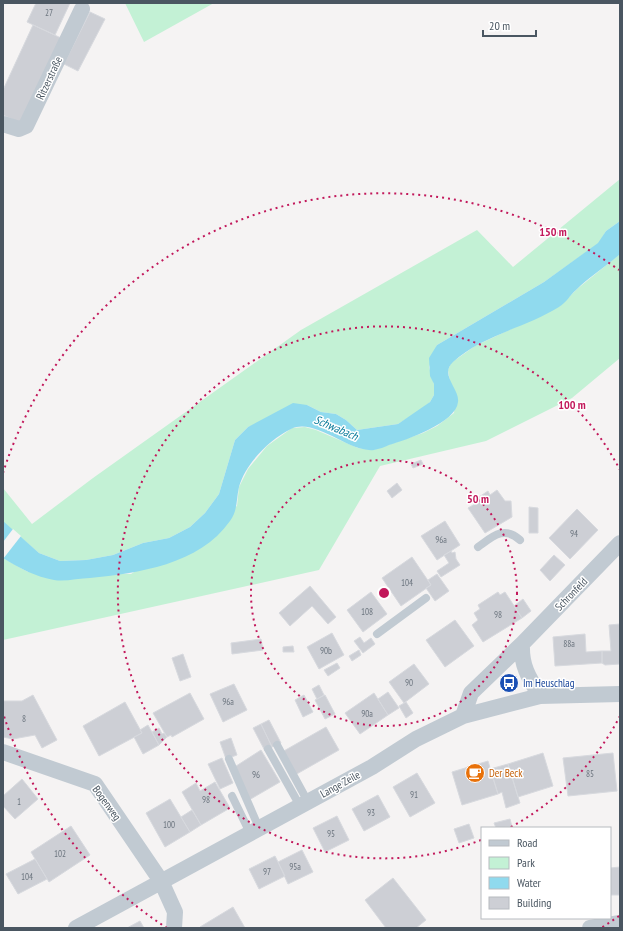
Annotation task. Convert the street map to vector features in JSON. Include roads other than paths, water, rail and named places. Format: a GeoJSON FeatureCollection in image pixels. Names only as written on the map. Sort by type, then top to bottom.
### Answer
{"type":"FeatureCollection","features":[{"type":"Feature","properties":{"kind":"street","name":"Ritzerstraße"},"geometry":{"type":"LineString","coordinates":[[3,124],[19,129],[26,126],[82,9]]}},
{"type":"Feature","properties":{"kind":"street","name":"Schronfeld"},"geometry":{"type":"LineString","coordinates":[[463,716],[471,693],[522,644],[620,543]]}},
{"type":"Feature","properties":{"kind":"street"},"geometry":{"type":"LineString","coordinates":[[522,644],[521,659],[530,680],[540,696]]}},
{"type":"Feature","properties":{"kind":"street","name":"Lange Zeile"},"geometry":{"type":"LineString","coordinates":[[76,928],[372,767],[416,739],[463,716],[540,696],[620,694]]}},
{"type":"Feature","properties":{"kind":"street","name":"Bogenweg"},"geometry":{"type":"LineString","coordinates":[[3,752],[95,784],[161,882],[175,912],[174,928]]}},
{"type":"Feature","properties":{"kind":"street"},"geometry":{"type":"LineString","coordinates":[[590,928],[620,923]]}},
{"type":"Feature","properties":{"kind":"lane"},"geometry":{"type":"LineString","coordinates":[[478,548],[494,536],[505,532],[513,534],[520,540]]}},
{"type":"Feature","properties":{"kind":"lane"},"geometry":{"type":"LineString","coordinates":[[377,634],[426,598]]}},
{"type":"Feature","properties":{"kind":"lane"},"geometry":{"type":"LineString","coordinates":[[278,745],[304,804]]}},
{"type":"Feature","properties":{"kind":"lane"},"geometry":{"type":"LineString","coordinates":[[268,749],[304,804]]}},
{"type":"Feature","properties":{"kind":"lane"},"geometry":{"type":"LineString","coordinates":[[228,759],[255,830]]}},
{"type":"Feature","properties":{"kind":"lane"},"geometry":{"type":"LineString","coordinates":[[232,796],[255,830]]}},
{"type":"Feature","properties":{"kind":"water","name":"Schwabach"},"geometry":{"type":"Polygon","coordinates":[[[620,221],[619,255],[581,285],[566,301],[532,321],[477,345],[453,362],[449,367],[448,372],[458,397],[458,402],[455,410],[440,424],[418,435],[374,450],[354,446],[311,428],[300,427],[283,433],[259,453],[247,470],[239,487],[236,509],[233,517],[217,536],[202,548],[185,557],[166,564],[128,573],[58,580],[47,579],[21,569],[3,558],[3,521],[39,553],[60,561],[86,560],[113,555],[143,543],[169,538],[190,527],[205,513],[219,494],[235,440],[248,427],[293,403],[307,405],[321,412],[336,414],[346,420],[357,430],[398,424],[430,402],[434,395],[434,384],[430,376],[429,358],[437,345],[544,282],[598,243],[606,231],[620,221]]]}},
{"type":"Feature","properties":{"kind":"place","name":"Im Heuschlag"},"geometry":{"type":"Point","coordinates":[509,683]}},
{"type":"Feature","properties":{"kind":"place","name":"Der Beck"},"geometry":{"type":"Point","coordinates":[475,773]}}]}
